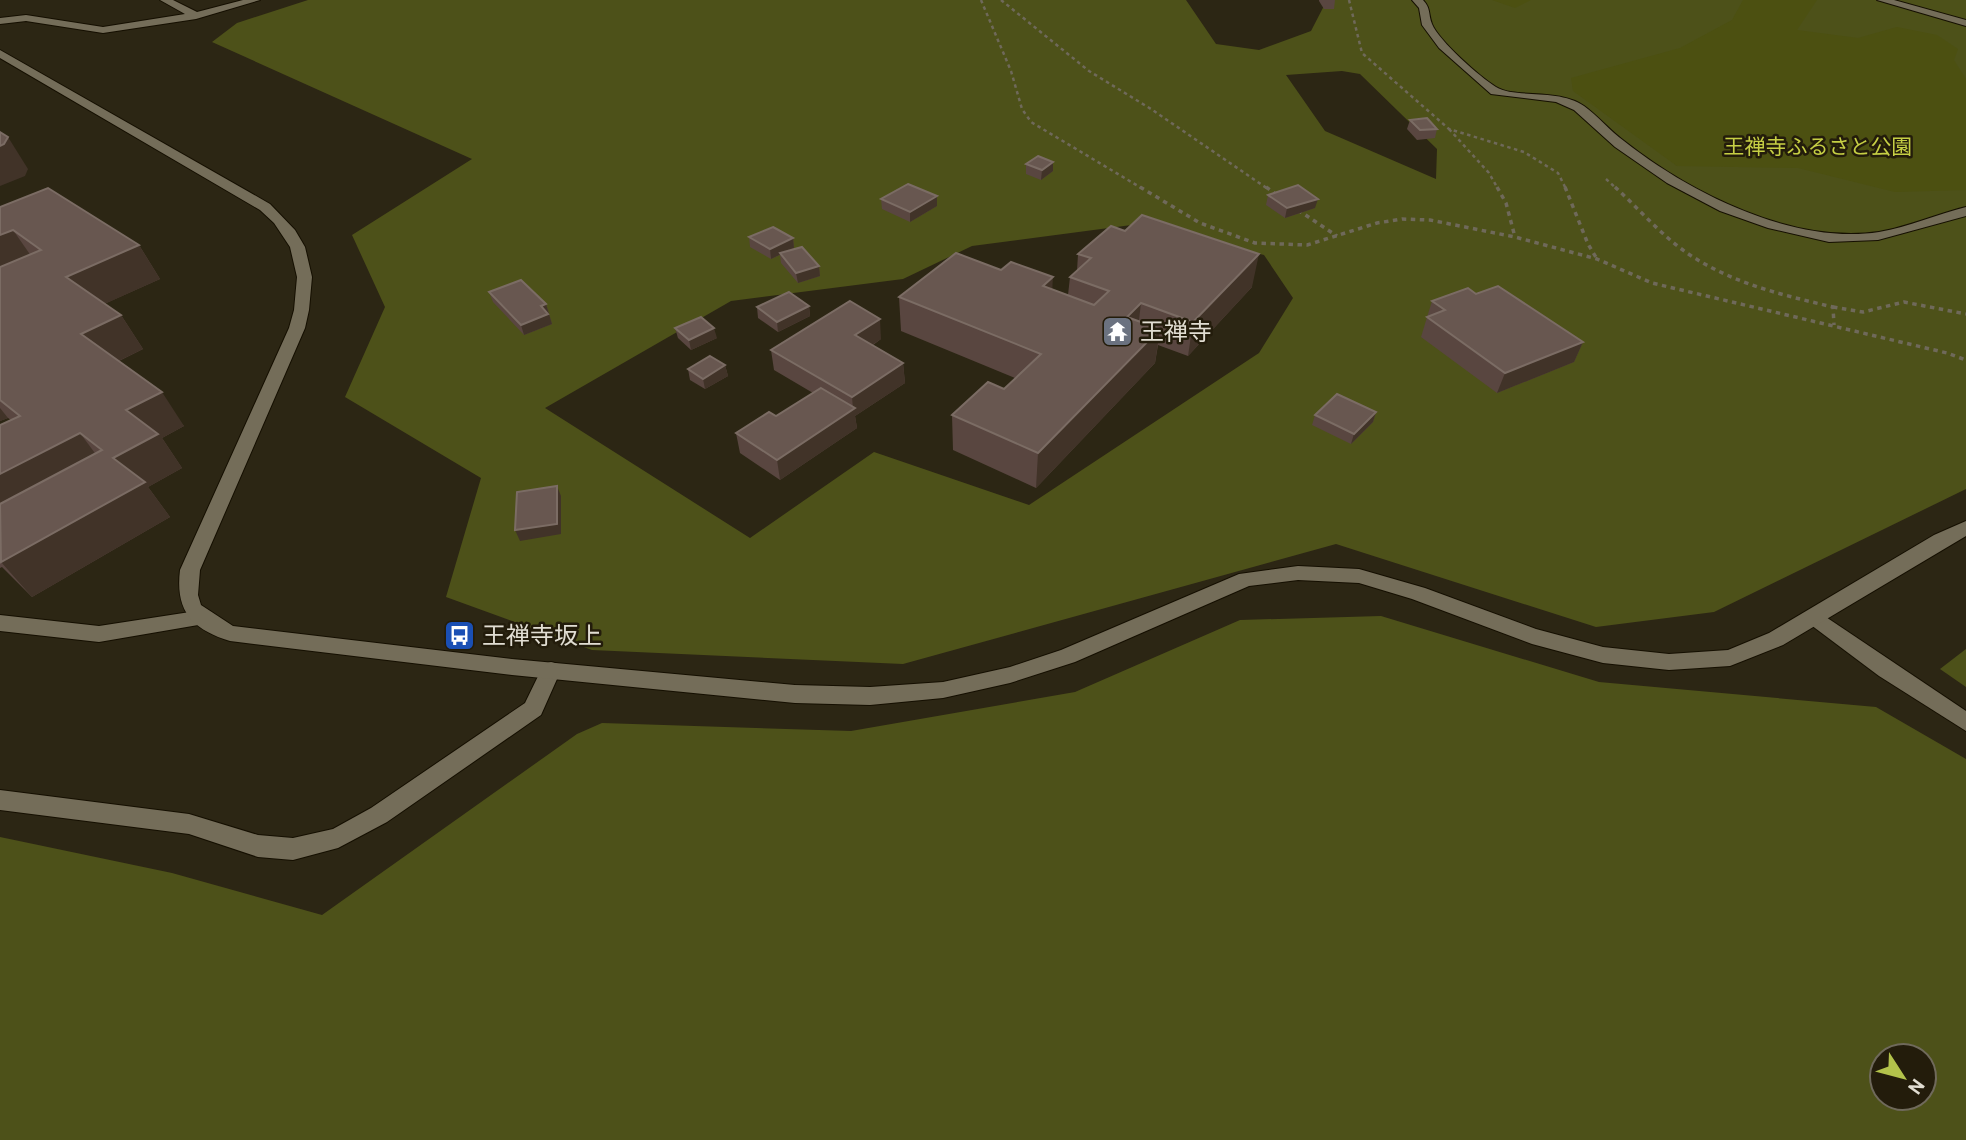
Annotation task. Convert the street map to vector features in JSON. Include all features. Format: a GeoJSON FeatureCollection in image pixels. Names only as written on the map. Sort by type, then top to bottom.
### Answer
{"type":"FeatureCollection","features":[{"type":"Feature","properties":{"kind":"street"},"geometry":{"type":"LineString","coordinates":[[165,0],[196,16]]}},
{"type":"Feature","properties":{"kind":"street"},"geometry":{"type":"LineString","coordinates":[[0,21],[26,18],[103,30],[196,16],[255,0]]}},
{"type":"Feature","properties":{"kind":"street"},"geometry":{"type":"LineString","coordinates":[[1417,0],[1424,7],[1427,25],[1443,46],[1495,92],[1558,99],[1578,107],[1619,144],[1672,180],[1726,208],[1773,225],[1829,238],[1878,236],[1939,221],[1966,211]]}},
{"type":"Feature","properties":{"kind":"street"},"geometry":{"type":"LineString","coordinates":[[1882,0],[1925,5],[1966,23]]}},
{"type":"Feature","properties":{"kind":"street"},"geometry":{"type":"LineString","coordinates":[[0,53],[265,207],[292,233],[299,249],[304,266],[305,285],[304,306],[298,328],[190,570],[186,595],[193,608],[203,618],[230,633],[551,670],[795,694],[870,696],[943,690],[1010,675],[1068,656],[1246,579],[1297,573],[1359,576],[1418,593],[1532,636],[1603,655],[1669,662],[1730,658],[1776,639],[1941,540],[1966,528]]}},
{"type":"Feature","properties":{"kind":"street"},"geometry":{"type":"LineString","coordinates":[[1814,617],[1886,670],[1966,722]]}},
{"type":"Feature","properties":{"kind":"street"},"geometry":{"type":"LineString","coordinates":[[0,623],[99,634],[203,618]]}},
{"type":"Feature","properties":{"kind":"street"},"geometry":{"type":"LineString","coordinates":[[0,800],[189,824],[258,846],[293,849],[338,838],[379,815],[533,709],[551,670]]}},
{"type":"Feature","properties":{"kind":"path"},"geometry":{"type":"LineString","coordinates":[[981,0],[1012,71],[1022,110],[1037,127],[1065,141],[1082,154],[1187,216],[1231,236],[1255,243],[1307,245],[1377,223],[1402,219],[1430,220],[1515,237],[1597,259],[1652,283],[1947,353],[1966,360]]}},
{"type":"Feature","properties":{"kind":"path"},"geometry":{"type":"LineString","coordinates":[[1001,0],[1089,71],[1151,109],[1285,201]]}},
{"type":"Feature","properties":{"kind":"path"},"geometry":{"type":"LineString","coordinates":[[1349,0],[1362,53],[1449,129],[1489,173],[1506,203],[1515,237]]}},
{"type":"Feature","properties":{"kind":"path"},"geometry":{"type":"LineString","coordinates":[[1449,129],[1524,152],[1558,173],[1597,259]]}},
{"type":"Feature","properties":{"kind":"path"},"geometry":{"type":"LineString","coordinates":[[1598,173],[1659,224],[1686,252],[1714,268],[1769,292],[1863,312],[1904,302],[1966,314]]}},
{"type":"Feature","properties":{"kind":"path"},"geometry":{"type":"LineString","coordinates":[[1297,209],[1337,236]]}},
{"type":"Feature","properties":{"kind":"path"},"geometry":{"type":"LineString","coordinates":[[1833,307],[1834,326]]}},
{"type":"Feature","properties":{"kind":"green space"},"geometry":{"type":"Polygon","coordinates":[[[308,0],[1186,0],[1216,44],[1259,50],[1311,31],[1327,0],[1492,0],[1515,8],[1531,0],[1743,0],[1732,20],[1680,48],[1571,78],[1573,91],[1677,166],[1798,168],[1895,192],[1966,190],[1966,489],[1714,612],[1596,627],[1336,544],[903,664],[592,650],[446,597],[481,478],[345,397],[385,307],[352,235],[472,159],[212,42],[237,23],[308,0]],[[1342,71],[1286,75],[1325,131],[1436,179],[1437,149],[1360,74],[1342,71]],[[1139,224],[972,246],[903,279],[731,301],[545,408],[750,538],[874,452],[1029,505],[1259,353],[1293,298],[1264,255],[1139,224]]]}},
{"type":"Feature","properties":{"kind":"green space","name":"王禅寺ふるさと公園"},"geometry":{"type":"Polygon","coordinates":[[[1412,0],[1966,0],[1966,348],[1412,0]]]}},
{"type":"Feature","properties":{"kind":"green space"},"geometry":{"type":"Polygon","coordinates":[[[1817,0],[1966,0],[1966,79],[1954,60],[1958,49],[1937,35],[1897,27],[1858,38],[1797,30],[1817,0]]]}},
{"type":"Feature","properties":{"kind":"green space"},"geometry":{"type":"Polygon","coordinates":[[[1381,616],[1599,682],[1876,707],[1966,759],[1966,1140],[0,1140],[0,837],[172,873],[322,915],[577,734],[602,723],[851,731],[1075,692],[1240,620],[1381,616]]]}},
{"type":"Feature","properties":{"kind":"green space"},"geometry":{"type":"Polygon","coordinates":[[[1966,649],[1966,687],[1940,669],[1966,649]]]}},
{"type":"Feature","properties":{"kind":"building"},"geometry":{"type":"Polygon","coordinates":[[[1427,118],[1437,129],[1420,130],[1410,120],[1427,118]]]}},
{"type":"Feature","properties":{"kind":"building"},"geometry":{"type":"Polygon","coordinates":[[[0,132],[8,137],[0,146],[0,132]]]}},
{"type":"Feature","properties":{"kind":"building"},"geometry":{"type":"Polygon","coordinates":[[[1038,156],[1053,162],[1042,170],[1026,164],[1038,156]]]}},
{"type":"Feature","properties":{"kind":"building"},"geometry":{"type":"Polygon","coordinates":[[[908,184],[937,196],[910,212],[881,199],[908,184]]]}},
{"type":"Feature","properties":{"kind":"building"},"geometry":{"type":"Polygon","coordinates":[[[1298,185],[1318,199],[1287,208],[1268,195],[1298,185]]]}},
{"type":"Feature","properties":{"kind":"building"},"geometry":{"type":"Polygon","coordinates":[[[48,188],[139,245],[66,277],[121,315],[81,334],[162,392],[126,410],[158,434],[113,458],[145,482],[1,562],[0,504],[102,450],[80,433],[0,474],[0,425],[20,416],[0,400],[0,267],[41,250],[13,230],[0,235],[0,207],[48,188]]]}},
{"type":"Feature","properties":{"kind":"building"},"geometry":{"type":"Polygon","coordinates":[[[1142,215],[1259,254],[1193,322],[1141,303],[1127,317],[1160,329],[1038,453],[952,415],[988,382],[1004,389],[1041,354],[899,297],[956,253],[1001,270],[1011,262],[1053,277],[1043,286],[1094,305],[1109,291],[1070,277],[1091,258],[1078,254],[1111,226],[1125,231],[1142,215]]]}},
{"type":"Feature","properties":{"kind":"building"},"geometry":{"type":"Polygon","coordinates":[[[773,227],[793,238],[770,249],[749,237],[773,227]]]}},
{"type":"Feature","properties":{"kind":"building"},"geometry":{"type":"Polygon","coordinates":[[[802,247],[819,266],[796,273],[780,253],[802,247]]]}},
{"type":"Feature","properties":{"kind":"building"},"geometry":{"type":"Polygon","coordinates":[[[521,280],[546,304],[541,306],[548,314],[521,325],[489,292],[521,280]]]}},
{"type":"Feature","properties":{"kind":"building"},"geometry":{"type":"Polygon","coordinates":[[[1498,286],[1583,342],[1505,373],[1427,317],[1445,310],[1432,301],[1468,288],[1476,294],[1498,286]]]}},
{"type":"Feature","properties":{"kind":"building"},"geometry":{"type":"Polygon","coordinates":[[[789,292],[809,306],[777,322],[757,307],[789,292]]]}},
{"type":"Feature","properties":{"kind":"building"},"geometry":{"type":"Polygon","coordinates":[[[850,301],[880,319],[855,335],[903,363],[852,397],[771,350],[850,301]]]}},
{"type":"Feature","properties":{"kind":"building"},"geometry":{"type":"Polygon","coordinates":[[[701,317],[714,328],[689,340],[675,328],[701,317]]]}},
{"type":"Feature","properties":{"kind":"building"},"geometry":{"type":"Polygon","coordinates":[[[710,356],[725,365],[703,379],[688,369],[710,356]]]}},
{"type":"Feature","properties":{"kind":"building"},"geometry":{"type":"Polygon","coordinates":[[[821,388],[855,408],[777,460],[736,433],[769,412],[776,416],[821,388]]]}},
{"type":"Feature","properties":{"kind":"building"},"geometry":{"type":"Polygon","coordinates":[[[1337,394],[1376,412],[1354,434],[1315,415],[1337,394]]]}},
{"type":"Feature","properties":{"kind":"building"},"geometry":{"type":"Polygon","coordinates":[[[557,486],[557,524],[515,530],[517,492],[557,486]]]}},
{"type":"Feature","properties":{"kind":"place","name":"王禅寺"},"geometry":{"type":"Point","coordinates":[1117,332]}},
{"type":"Feature","properties":{"kind":"place","name":"王禅寺坂上"},"geometry":{"type":"Point","coordinates":[459,636]}}]}
